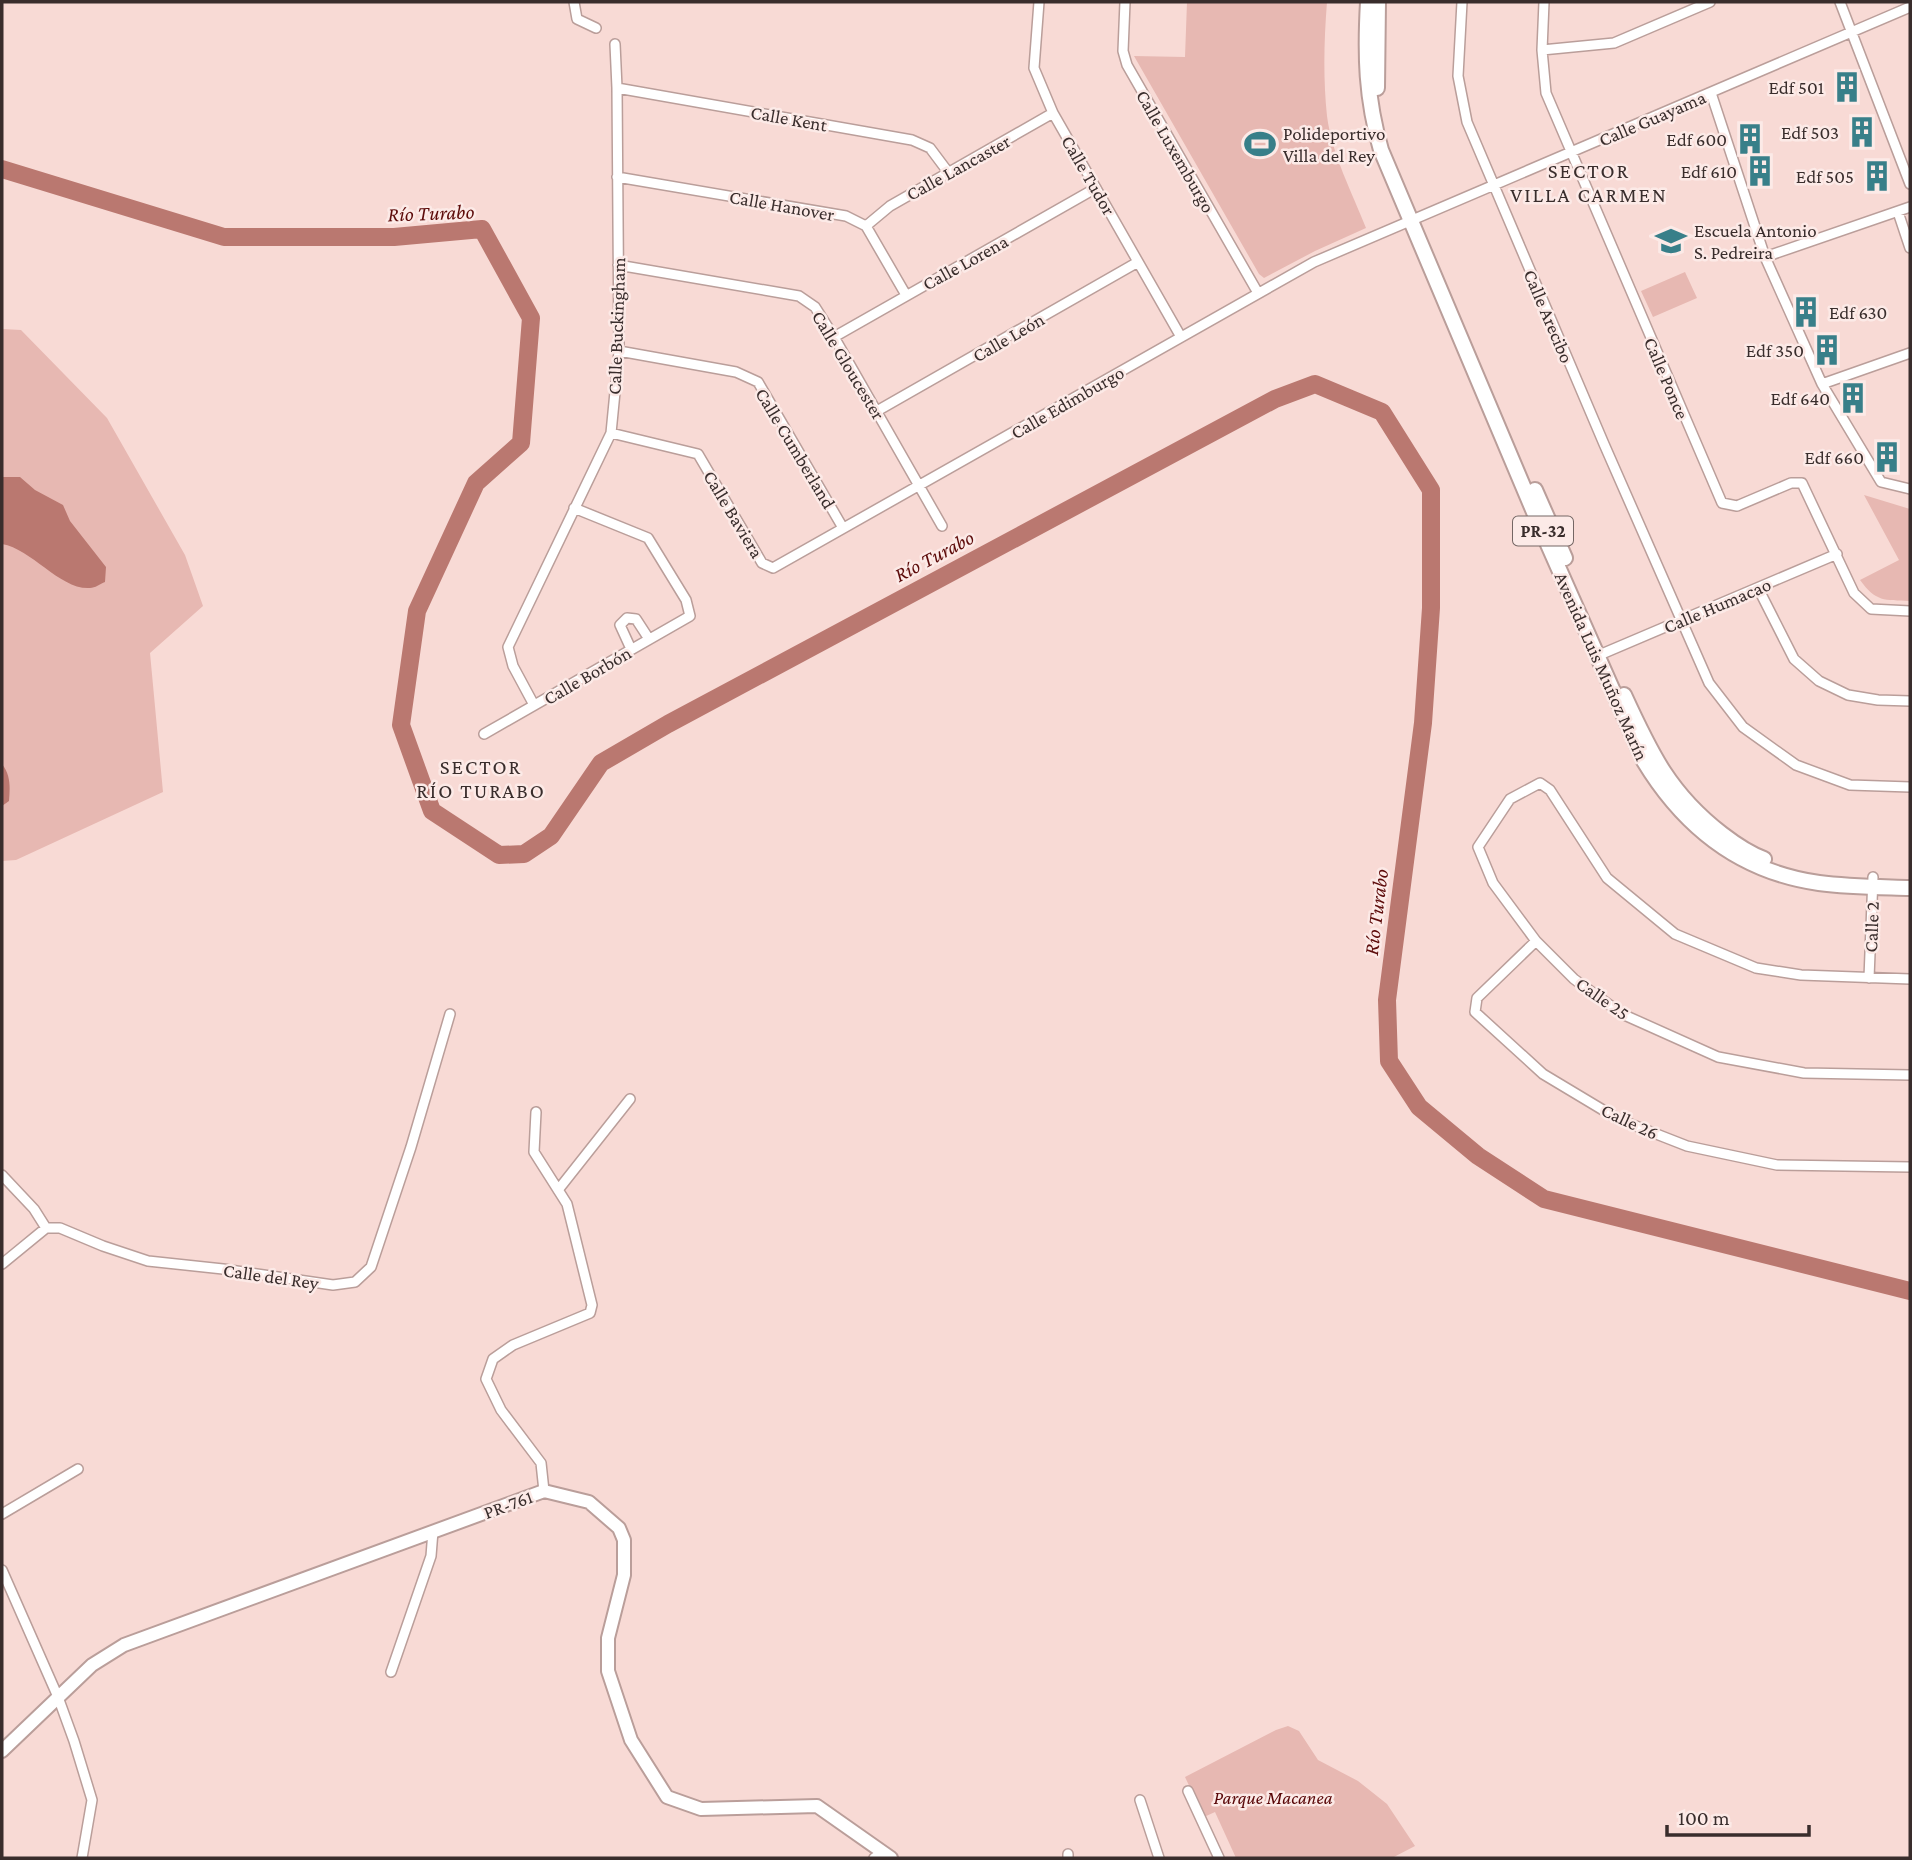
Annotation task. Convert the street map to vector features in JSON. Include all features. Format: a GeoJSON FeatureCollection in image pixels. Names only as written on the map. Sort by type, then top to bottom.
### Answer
{"type":"FeatureCollection","features":[{"type":"Feature","properties":{"kind":"main road","name":"Avenida Luis Muñoz Marín"},"geometry":{"type":"LineString","coordinates":[[1368,2],[1366,64],[1374,125],[1393,182],[1414,220]]}},
{"type":"Feature","properties":{"kind":"main road","name":"Avenida Luis Muñoz Marín"},"geometry":{"type":"LineString","coordinates":[[1378,2],[1376,83],[1380,110],[1414,220],[1601,654],[1644,761],[1666,794],[1697,827],[1722,848],[1773,872],[1820,883],[1910,879]]}},
{"type":"Feature","properties":{"kind":"main road","name":"Avenida Luis Muñoz Marín"},"geometry":{"type":"LineString","coordinates":[[1873,882],[1910,888]]}},
{"type":"Feature","properties":{"kind":"street"},"geometry":{"type":"LineString","coordinates":[[574,2],[577,19],[596,28]]}},
{"type":"Feature","properties":{"kind":"street","name":"Calle Tudor"},"geometry":{"type":"LineString","coordinates":[[1039,2],[1034,68],[1053,113],[1181,337]]}},
{"type":"Feature","properties":{"kind":"street","name":"Calle Luxemburgo"},"geometry":{"type":"LineString","coordinates":[[1125,2],[1123,51],[1127,65],[1258,293]]}},
{"type":"Feature","properties":{"kind":"street","name":"Calle Arecibo"},"geometry":{"type":"LineString","coordinates":[[1462,2],[1458,76],[1467,122],[1709,683],[1743,727],[1796,765],[1850,785],[1910,787]]}},
{"type":"Feature","properties":{"kind":"street","name":"Calle Ponce"},"geometry":{"type":"LineString","coordinates":[[1544,2],[1542,50],[1546,93],[1722,503],[1737,506],[1791,483],[1802,483],[1854,593],[1871,609],[1908,611]]}},
{"type":"Feature","properties":{"kind":"street"},"geometry":{"type":"LineString","coordinates":[[1542,50],[1614,43],[1710,2]]}},
{"type":"Feature","properties":{"kind":"street"},"geometry":{"type":"LineString","coordinates":[[1840,2],[1910,184]]}},
{"type":"Feature","properties":{"kind":"street","name":"Calle Guayama"},"geometry":{"type":"LineString","coordinates":[[1356,245],[1910,6]]}},
{"type":"Feature","properties":{"kind":"street","name":"Calle Buckingham"},"geometry":{"type":"LineString","coordinates":[[534,705],[513,666],[508,647],[611,433],[619,351],[615,44]]}},
{"type":"Feature","properties":{"kind":"street","name":"Calle Kent"},"geometry":{"type":"LineString","coordinates":[[617,88],[912,140],[930,148],[948,172]]}},
{"type":"Feature","properties":{"kind":"street"},"geometry":{"type":"LineString","coordinates":[[1712,93],[1765,257],[1822,384],[1881,482],[1910,489]]}},
{"type":"Feature","properties":{"kind":"street","name":"Calle Lancaster"},"geometry":{"type":"LineString","coordinates":[[866,226],[890,206],[1053,113]]}},
{"type":"Feature","properties":{"kind":"street","name":"Calle Hanover"},"geometry":{"type":"LineString","coordinates":[[617,177],[846,216],[866,226]]}},
{"type":"Feature","properties":{"kind":"street","name":"Calle Lorena"},"geometry":{"type":"LineString","coordinates":[[834,337],[1096,188]]}},
{"type":"Feature","properties":{"kind":"street"},"geometry":{"type":"LineString","coordinates":[[1765,257],[1910,207]]}},
{"type":"Feature","properties":{"kind":"street"},"geometry":{"type":"LineString","coordinates":[[1898,212],[1910,248]]}},
{"type":"Feature","properties":{"kind":"street"},"geometry":{"type":"LineString","coordinates":[[866,226],[906,295]]}},
{"type":"Feature","properties":{"kind":"street","name":"Calle Edimburgo"},"geometry":{"type":"LineString","coordinates":[[780,565],[1258,293],[1314,262],[1356,245]]}},
{"type":"Feature","properties":{"kind":"street","name":"Calle León"},"geometry":{"type":"LineString","coordinates":[[877,411],[1139,262]]}},
{"type":"Feature","properties":{"kind":"street","name":"Calle Gloucester"},"geometry":{"type":"LineString","coordinates":[[618,265],[799,296],[815,307],[942,526]]}},
{"type":"Feature","properties":{"kind":"street","name":"Calle Cumberland"},"geometry":{"type":"LineString","coordinates":[[619,351],[736,372],[758,382],[844,528]]}},
{"type":"Feature","properties":{"kind":"street"},"geometry":{"type":"LineString","coordinates":[[1822,384],[1910,353]]}},
{"type":"Feature","properties":{"kind":"street","name":"Calle Baviera"},"geometry":{"type":"LineString","coordinates":[[611,433],[698,454],[762,563],[773,568],[780,565]]}},
{"type":"Feature","properties":{"kind":"street","name":"Calle Borbón"},"geometry":{"type":"LineString","coordinates":[[484,734],[690,615],[686,600],[648,538],[574,508]]}},
{"type":"Feature","properties":{"kind":"street","name":"Calle Humacao"},"geometry":{"type":"LineString","coordinates":[[1601,654],[1837,554]]}},
{"type":"Feature","properties":{"kind":"street"},"geometry":{"type":"LineString","coordinates":[[1758,588],[1794,659],[1819,681],[1848,695],[1910,701]]}},
{"type":"Feature","properties":{"kind":"street"},"geometry":{"type":"LineString","coordinates":[[631,649],[620,625],[627,618],[636,619],[649,639]]}},
{"type":"Feature","properties":{"kind":"street","name":"Calle 25"},"geometry":{"type":"LineString","coordinates":[[1869,978],[1801,975],[1756,968],[1675,934],[1607,878],[1550,790],[1541,783],[1510,799],[1478,847],[1493,883],[1536,941],[1574,979],[1622,1014],[1718,1057],[1804,1073],[1910,1075]]}},
{"type":"Feature","properties":{"kind":"street","name":"Calle 2"},"geometry":{"type":"LineString","coordinates":[[1869,978],[1873,882]]}},
{"type":"Feature","properties":{"kind":"street","name":"Calle 26"},"geometry":{"type":"LineString","coordinates":[[1536,941],[1477,998],[1475,1012],[1543,1074],[1618,1119],[1687,1146],[1777,1165],[1910,1167]]}},
{"type":"Feature","properties":{"kind":"street"},"geometry":{"type":"LineString","coordinates":[[1869,978],[1910,979]]}},
{"type":"Feature","properties":{"kind":"street","name":"Calle del Rey"},"geometry":{"type":"LineString","coordinates":[[46,1228],[60,1228],[103,1247],[148,1261],[223,1269],[333,1286],[355,1282],[371,1268],[411,1147],[450,1014]]}},
{"type":"Feature","properties":{"kind":"street"},"geometry":{"type":"LineString","coordinates":[[558,1190],[630,1098]]}},
{"type":"Feature","properties":{"kind":"street"},"geometry":{"type":"LineString","coordinates":[[536,1112],[534,1152],[567,1204],[592,1305],[590,1313],[513,1345],[493,1359],[486,1379],[501,1410],[541,1462],[544,1490]]}},
{"type":"Feature","properties":{"kind":"street"},"geometry":{"type":"LineString","coordinates":[[2,1175],[34,1209],[46,1228],[2,1264]]}},
{"type":"Feature","properties":{"kind":"street"},"geometry":{"type":"LineString","coordinates":[[2,1514],[78,1469]]}},
{"type":"Feature","properties":{"kind":"street","name":"PR-761"},"geometry":{"type":"LineString","coordinates":[[2,1751],[92,1665],[124,1645],[544,1490],[589,1502],[619,1528],[624,1540],[624,1575],[608,1637],[608,1671],[631,1740],[667,1797],[701,1809],[817,1806],[882,1856]]}},
{"type":"Feature","properties":{"kind":"street"},"geometry":{"type":"LineString","coordinates":[[391,1672],[431,1556],[433,1531]]}},
{"type":"Feature","properties":{"kind":"street"},"geometry":{"type":"LineString","coordinates":[[2,1570],[58,1697],[92,1800],[82,1858]]}},
{"type":"Feature","properties":{"kind":"street"},"geometry":{"type":"LineString","coordinates":[[1188,1791],[1219,1858]]}},
{"type":"Feature","properties":{"kind":"street"},"geometry":{"type":"LineString","coordinates":[[1140,1800],[1159,1858]]}},
{"type":"Feature","properties":{"kind":"green space","name":"Polideportivo Villa del Rey"},"geometry":{"type":"Polygon","coordinates":[[[1187,2],[1327,2],[1324,59],[1327,116],[1338,159],[1366,228],[1264,278],[1259,274],[1134,56],[1185,57],[1187,2]]]}},
{"type":"Feature","properties":{"kind":"green space"},"geometry":{"type":"Polygon","coordinates":[[[1685,272],[1697,298],[1653,317],[1641,291],[1685,272]]]}},
{"type":"Feature","properties":{"kind":"green space"},"geometry":{"type":"Polygon","coordinates":[[[2,329],[21,330],[107,418],[185,555],[203,606],[150,653],[163,792],[16,860],[2,861],[2,329]]]}},
{"type":"Feature","properties":{"kind":"green space"},"geometry":{"type":"Polygon","coordinates":[[[1864,495],[1910,509],[1910,601],[1876,596],[1860,580],[1899,560],[1864,495]]]}},
{"type":"Feature","properties":{"kind":"green space","name":"Parque Macanea"},"geometry":{"type":"Polygon","coordinates":[[[1288,1726],[1299,1731],[1318,1760],[1358,1781],[1387,1804],[1415,1846],[1392,1858],[1236,1858],[1215,1812],[1204,1817],[1185,1777],[1288,1726]]]}},
{"type":"Feature","properties":{"kind":"shaded area"},"geometry":{"type":"Polygon","coordinates":[[[2,477],[20,477],[35,490],[63,505],[70,521],[106,567],[105,582],[92,588],[68,583],[24,553],[2,544],[2,477]]]}},
{"type":"Feature","properties":{"kind":"shaded area"},"geometry":{"type":"Polygon","coordinates":[[[2,764],[10,786],[9,801],[2,806],[2,764]]]}},
{"type":"Feature","properties":{"kind":"waterway","name":"Río Turabo"},"geometry":{"type":"LineString","coordinates":[[2,169],[224,237],[394,237],[482,229],[531,318],[521,443],[476,483],[417,611],[401,725],[432,811],[499,855],[524,854],[551,836],[601,763],[668,724],[1275,399],[1315,384],[1382,412],[1431,490],[1431,608],[1423,723],[1387,1000],[1389,1061],[1419,1107],[1478,1156],[1544,1199],[1910,1291]]}},
{"type":"Feature","properties":{"kind":"place","name":"Edf 501"},"geometry":{"type":"Point","coordinates":[1847,87]}},
{"type":"Feature","properties":{"kind":"place","name":"Edf 503"},"geometry":{"type":"Point","coordinates":[1862,132]}},
{"type":"Feature","properties":{"kind":"place","name":"Edf 600"},"geometry":{"type":"Point","coordinates":[1750,139]}},
{"type":"Feature","properties":{"kind":"place","name":"Polideportivo Villa del Rey"},"geometry":{"type":"Point","coordinates":[1260,144]}},
{"type":"Feature","properties":{"kind":"place","name":"Edf 610"},"geometry":{"type":"Point","coordinates":[1760,171]}},
{"type":"Feature","properties":{"kind":"place","name":"Edf 505"},"geometry":{"type":"Point","coordinates":[1877,176]}},
{"type":"Feature","properties":{"kind":"place","name":"Escuela Antonio S. Pedreira"},"geometry":{"type":"Point","coordinates":[1671,241]}},
{"type":"Feature","properties":{"kind":"place","name":"Edf 630"},"geometry":{"type":"Point","coordinates":[1806,312]}},
{"type":"Feature","properties":{"kind":"place","name":"Edf 350"},"geometry":{"type":"Point","coordinates":[1827,350]}},
{"type":"Feature","properties":{"kind":"place","name":"Edf 640"},"geometry":{"type":"Point","coordinates":[1853,398]}},
{"type":"Feature","properties":{"kind":"place","name":"Edf 660"},"geometry":{"type":"Point","coordinates":[1887,457]}},
{"type":"Feature","properties":{"kind":"district","name":"SECTOR VILLA CARMEN"},"geometry":{"type":"Point","coordinates":[1589,183]}},
{"type":"Feature","properties":{"kind":"district","name":"SECTOR RÍO TURABO"},"geometry":{"type":"Point","coordinates":[481,779]}}]}
